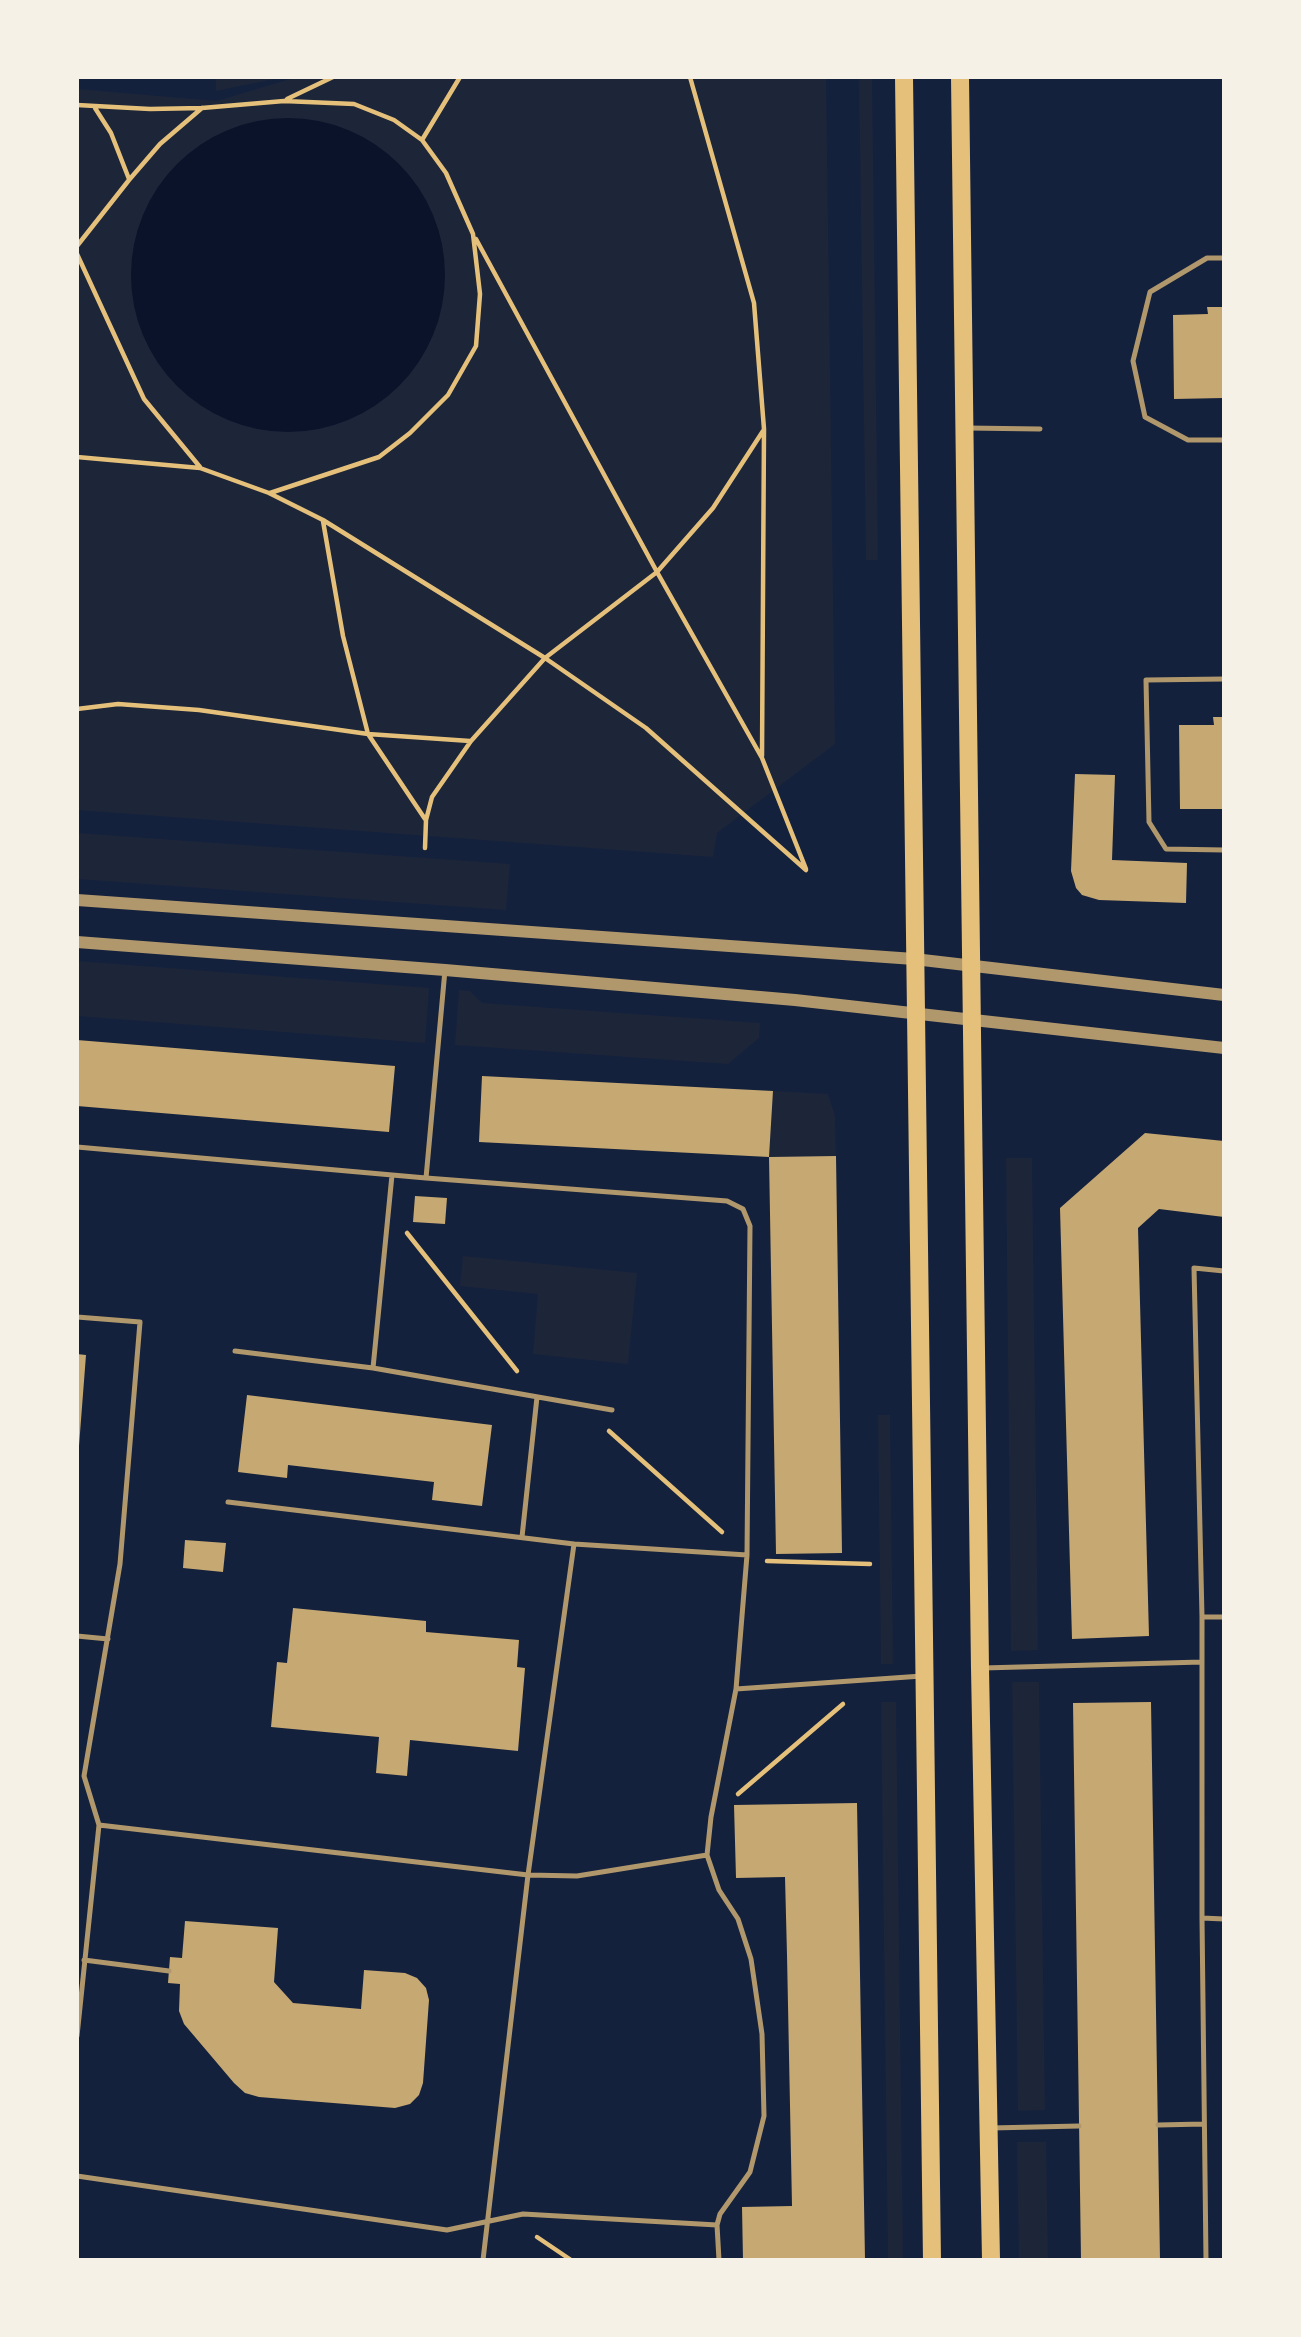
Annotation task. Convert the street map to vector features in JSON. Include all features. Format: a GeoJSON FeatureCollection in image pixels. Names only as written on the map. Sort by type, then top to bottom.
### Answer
{"type":"FeatureCollection","features":[{"type":"Feature","properties":{"kind":"main road"},"geometry":{"type":"LineString","coordinates":[[904,77],[932,2260]]}},
{"type":"Feature","properties":{"kind":"main road"},"geometry":{"type":"LineString","coordinates":[[960,77],[970,966],[990,2260]]}},
{"type":"Feature","properties":{"kind":"street"},"geometry":{"type":"LineString","coordinates":[[77,900],[914,959],[1224,995]]}},
{"type":"Feature","properties":{"kind":"street"},"geometry":{"type":"LineString","coordinates":[[77,942],[796,1000],[1224,1048]]}},
{"type":"Feature","properties":{"kind":"lane"},"geometry":{"type":"LineString","coordinates":[[1224,258],[1207,258],[1150,292],[1133,361],[1145,417],[1188,440],[1224,440]]}},
{"type":"Feature","properties":{"kind":"lane"},"geometry":{"type":"LineString","coordinates":[[964,428],[1040,429]]}},
{"type":"Feature","properties":{"kind":"lane"},"geometry":{"type":"LineString","coordinates":[[1224,679],[1146,680],[1149,822],[1166,849],[1224,850]]}},
{"type":"Feature","properties":{"kind":"lane"},"geometry":{"type":"LineString","coordinates":[[426,1178],[444,970]]}},
{"type":"Feature","properties":{"kind":"lane"},"geometry":{"type":"LineString","coordinates":[[77,1147],[727,1201],[743,1209],[750,1227],[747,1555],[736,1689],[711,1817],[707,1855],[719,1890],[738,1919],[751,1959],[762,2034],[764,2116],[750,2172],[720,2214],[716,2225],[719,2260]]}},
{"type":"Feature","properties":{"kind":"lane"},"geometry":{"type":"LineString","coordinates":[[373,1368],[392,1175]]}},
{"type":"Feature","properties":{"kind":"lane"},"geometry":{"type":"LineString","coordinates":[[1206,2260],[1202,1617],[1194,1268],[1224,1271]]}},
{"type":"Feature","properties":{"kind":"lane"},"geometry":{"type":"LineString","coordinates":[[77,1317],[140,1322],[120,1564],[84,1776],[99,1825],[85,1960],[79,1989],[77,2036]]}},
{"type":"Feature","properties":{"kind":"lane"},"geometry":{"type":"LineString","coordinates":[[235,1351],[373,1368],[612,1410]]}},
{"type":"Feature","properties":{"kind":"lane"},"geometry":{"type":"LineString","coordinates":[[522,1537],[537,1397]]}},
{"type":"Feature","properties":{"kind":"lane"},"geometry":{"type":"LineString","coordinates":[[228,1502],[574,1544],[747,1555]]}},
{"type":"Feature","properties":{"kind":"lane"},"geometry":{"type":"LineString","coordinates":[[483,2260],[528,1875],[574,1544]]}},
{"type":"Feature","properties":{"kind":"lane"},"geometry":{"type":"LineString","coordinates":[[1202,1617],[1224,1617]]}},
{"type":"Feature","properties":{"kind":"lane"},"geometry":{"type":"LineString","coordinates":[[77,1636],[108,1639]]}},
{"type":"Feature","properties":{"kind":"lane"},"geometry":{"type":"LineString","coordinates":[[980,1668],[1202,1662]]}},
{"type":"Feature","properties":{"kind":"lane"},"geometry":{"type":"LineString","coordinates":[[736,1689],[925,1676]]}},
{"type":"Feature","properties":{"kind":"lane"},"geometry":{"type":"LineString","coordinates":[[99,1825],[528,1875],[577,1876],[707,1855]]}},
{"type":"Feature","properties":{"kind":"lane"},"geometry":{"type":"LineString","coordinates":[[1202,1918],[1224,1919]]}},
{"type":"Feature","properties":{"kind":"lane"},"geometry":{"type":"LineString","coordinates":[[85,1960],[169,1971]]}},
{"type":"Feature","properties":{"kind":"lane"},"geometry":{"type":"LineString","coordinates":[[1158,2125],[1204,2124]]}},
{"type":"Feature","properties":{"kind":"lane"},"geometry":{"type":"LineString","coordinates":[[988,2128],[1079,2126]]}},
{"type":"Feature","properties":{"kind":"lane"},"geometry":{"type":"LineString","coordinates":[[77,2176],[447,2230],[523,2214],[716,2225]]}},
{"type":"Feature","properties":{"kind":"path"},"geometry":{"type":"LineString","coordinates":[[284,101],[333,77]]}},
{"type":"Feature","properties":{"kind":"path"},"geometry":{"type":"LineString","coordinates":[[422,140],[460,77]]}},
{"type":"Feature","properties":{"kind":"path"},"geometry":{"type":"LineString","coordinates":[[690,77],[754,303],[764,429],[762,758]]}},
{"type":"Feature","properties":{"kind":"path"},"geometry":{"type":"LineString","coordinates":[[77,104],[95,107],[202,108],[284,101],[354,104],[394,120],[422,140],[446,173],[473,234],[657,572],[762,758],[806,870],[646,728],[545,658],[323,520],[269,493],[200,468],[77,457]]}},
{"type":"Feature","properties":{"kind":"path"},"geometry":{"type":"LineString","coordinates":[[95,107],[111,133],[129,180]]}},
{"type":"Feature","properties":{"kind":"path"},"geometry":{"type":"LineString","coordinates":[[77,246],[160,144],[202,108]]}},
{"type":"Feature","properties":{"kind":"path"},"geometry":{"type":"LineString","coordinates":[[269,493],[379,457],[410,433],[448,396],[476,346],[480,294],[473,234]]}},
{"type":"Feature","properties":{"kind":"path"},"geometry":{"type":"LineString","coordinates":[[77,254],[144,399],[200,468]]}},
{"type":"Feature","properties":{"kind":"path"},"geometry":{"type":"LineString","coordinates":[[425,848],[426,820],[432,797],[471,741],[545,658],[657,572],[713,508],[764,429]]}},
{"type":"Feature","properties":{"kind":"path"},"geometry":{"type":"LineString","coordinates":[[323,520],[343,636],[368,734],[426,820]]}},
{"type":"Feature","properties":{"kind":"path"},"geometry":{"type":"LineString","coordinates":[[77,709],[118,704],[199,710],[368,734],[471,741]]}},
{"type":"Feature","properties":{"kind":"path"},"geometry":{"type":"LineString","coordinates":[[389,1210],[537,1397]]}},
{"type":"Feature","properties":{"kind":"path"},"geometry":{"type":"LineString","coordinates":[[580,1404],[747,1555],[770,1562],[870,1564]]}},
{"type":"Feature","properties":{"kind":"path"},"geometry":{"type":"LineString","coordinates":[[711,1817],[872,1680]]}},
{"type":"Feature","properties":{"kind":"shaded area"},"geometry":{"type":"Polygon","coordinates":[[[216,77],[284,77],[216,91],[216,77]]]}},
{"type":"Feature","properties":{"kind":"shaded area"},"geometry":{"type":"Polygon","coordinates":[[[297,77],[826,77],[835,744],[717,833],[713,857],[77,810],[77,89],[217,101],[297,77]]]}},
{"type":"Feature","properties":{"kind":"shaded area"},"geometry":{"type":"Polygon","coordinates":[[[859,77],[872,77],[878,560],[866,560],[859,77]]]}},
{"type":"Feature","properties":{"kind":"shaded area"},"geometry":{"type":"Polygon","coordinates":[[[288,118],[319,121],[362,136],[388,153],[410,175],[427,201],[438,229],[445,275],[442,306],[427,349],[410,375],[388,397],[362,414],[334,425],[288,432],[257,429],[214,414],[188,397],[166,375],[149,349],[138,321],[131,275],[134,244],[149,201],[166,175],[188,153],[214,136],[242,125],[288,118]]]}},
{"type":"Feature","properties":{"kind":"shaded area"},"geometry":{"type":"Polygon","coordinates":[[[77,833],[510,864],[506,910],[77,879],[77,833]]]}},
{"type":"Feature","properties":{"kind":"shaded area"},"geometry":{"type":"Polygon","coordinates":[[[77,961],[429,988],[425,1043],[77,1016],[77,961]]]}},
{"type":"Feature","properties":{"kind":"shaded area"},"geometry":{"type":"Polygon","coordinates":[[[459,990],[470,991],[482,1003],[760,1023],[759,1038],[728,1064],[455,1045],[459,990]]]}},
{"type":"Feature","properties":{"kind":"shaded area"},"geometry":{"type":"Polygon","coordinates":[[[773,1091],[828,1094],[835,1116],[836,1156],[769,1157],[773,1091]]]}},
{"type":"Feature","properties":{"kind":"shaded area"},"geometry":{"type":"Polygon","coordinates":[[[1006,1158],[1032,1158],[1038,1650],[1011,1651],[1006,1158]]]}},
{"type":"Feature","properties":{"kind":"shaded area"},"geometry":{"type":"Polygon","coordinates":[[[463,1256],[637,1273],[628,1364],[533,1354],[538,1294],[460,1286],[463,1256]]]}},
{"type":"Feature","properties":{"kind":"shaded area"},"geometry":{"type":"Polygon","coordinates":[[[878,1415],[890,1415],[893,1664],[881,1664],[878,1415]]]}},
{"type":"Feature","properties":{"kind":"shaded area"},"geometry":{"type":"Polygon","coordinates":[[[1012,1682],[1039,1682],[1045,2110],[1018,2111],[1012,1682]]]}},
{"type":"Feature","properties":{"kind":"shaded area"},"geometry":{"type":"Polygon","coordinates":[[[881,1702],[896,1702],[903,2260],[888,2260],[881,1702]]]}},
{"type":"Feature","properties":{"kind":"shaded area"},"geometry":{"type":"Polygon","coordinates":[[[1017,2142],[1046,2142],[1048,2260],[1019,2260],[1017,2142]]]}},
{"type":"Feature","properties":{"kind":"building"},"geometry":{"type":"Polygon","coordinates":[[[1207,307],[1224,307],[1224,398],[1174,399],[1173,315],[1208,314],[1207,307]]]}},
{"type":"Feature","properties":{"kind":"building"},"geometry":{"type":"Polygon","coordinates":[[[1213,717],[1224,717],[1224,809],[1180,809],[1179,725],[1214,725],[1213,717]]]}},
{"type":"Feature","properties":{"kind":"building"},"geometry":{"type":"Polygon","coordinates":[[[1075,774],[1115,775],[1112,860],[1187,863],[1186,903],[1099,900],[1082,895],[1076,888],[1071,871],[1075,774]]]}},
{"type":"Feature","properties":{"kind":"building"},"geometry":{"type":"Polygon","coordinates":[[[77,1040],[395,1066],[389,1132],[77,1106],[77,1040]]]}},
{"type":"Feature","properties":{"kind":"building"},"geometry":{"type":"Polygon","coordinates":[[[482,1076],[773,1091],[769,1157],[479,1142],[482,1076]]]}},
{"type":"Feature","properties":{"kind":"building"},"geometry":{"type":"Polygon","coordinates":[[[1145,1133],[1224,1141],[1224,1217],[1159,1209],[1138,1228],[1149,1636],[1072,1639],[1060,1208],[1145,1133]]]}},
{"type":"Feature","properties":{"kind":"building"},"geometry":{"type":"Polygon","coordinates":[[[836,1156],[842,1553],[776,1554],[769,1157],[836,1156]]]}},
{"type":"Feature","properties":{"kind":"building"},"geometry":{"type":"Polygon","coordinates":[[[415,1196],[447,1198],[445,1224],[413,1222],[415,1196]]]}},
{"type":"Feature","properties":{"kind":"building"},"geometry":{"type":"Polygon","coordinates":[[[77,1354],[86,1355],[79,1446],[77,1446],[77,1354]]]}},
{"type":"Feature","properties":{"kind":"building"},"geometry":{"type":"Polygon","coordinates":[[[247,1395],[492,1425],[482,1506],[432,1500],[434,1482],[288,1465],[287,1478],[238,1472],[247,1395]]]}},
{"type":"Feature","properties":{"kind":"building"},"geometry":{"type":"Polygon","coordinates":[[[185,1540],[226,1543],[223,1572],[183,1568],[185,1540]]]}},
{"type":"Feature","properties":{"kind":"building"},"geometry":{"type":"Polygon","coordinates":[[[293,1608],[426,1621],[426,1632],[519,1640],[517,1667],[525,1668],[518,1751],[410,1740],[407,1776],[376,1773],[379,1737],[271,1727],[277,1662],[287,1663],[293,1608]]]}},
{"type":"Feature","properties":{"kind":"building"},"geometry":{"type":"Polygon","coordinates":[[[1151,1702],[1160,2260],[1081,2260],[1073,1703],[1151,1702]]]}},
{"type":"Feature","properties":{"kind":"building"},"geometry":{"type":"Polygon","coordinates":[[[857,1803],[865,2260],[743,2260],[742,2207],[792,2206],[785,1877],[736,1878],[734,1805],[857,1803]]]}},
{"type":"Feature","properties":{"kind":"building"},"geometry":{"type":"Polygon","coordinates":[[[185,1921],[278,1928],[274,1982],[293,2003],[361,2009],[364,1970],[405,1973],[417,1978],[426,1988],[429,2000],[423,2083],[419,2095],[410,2104],[395,2108],[259,2097],[245,2093],[184,2024],[179,2011],[180,1984],[168,1983],[170,1957],[182,1958],[185,1921]]]}}]}
